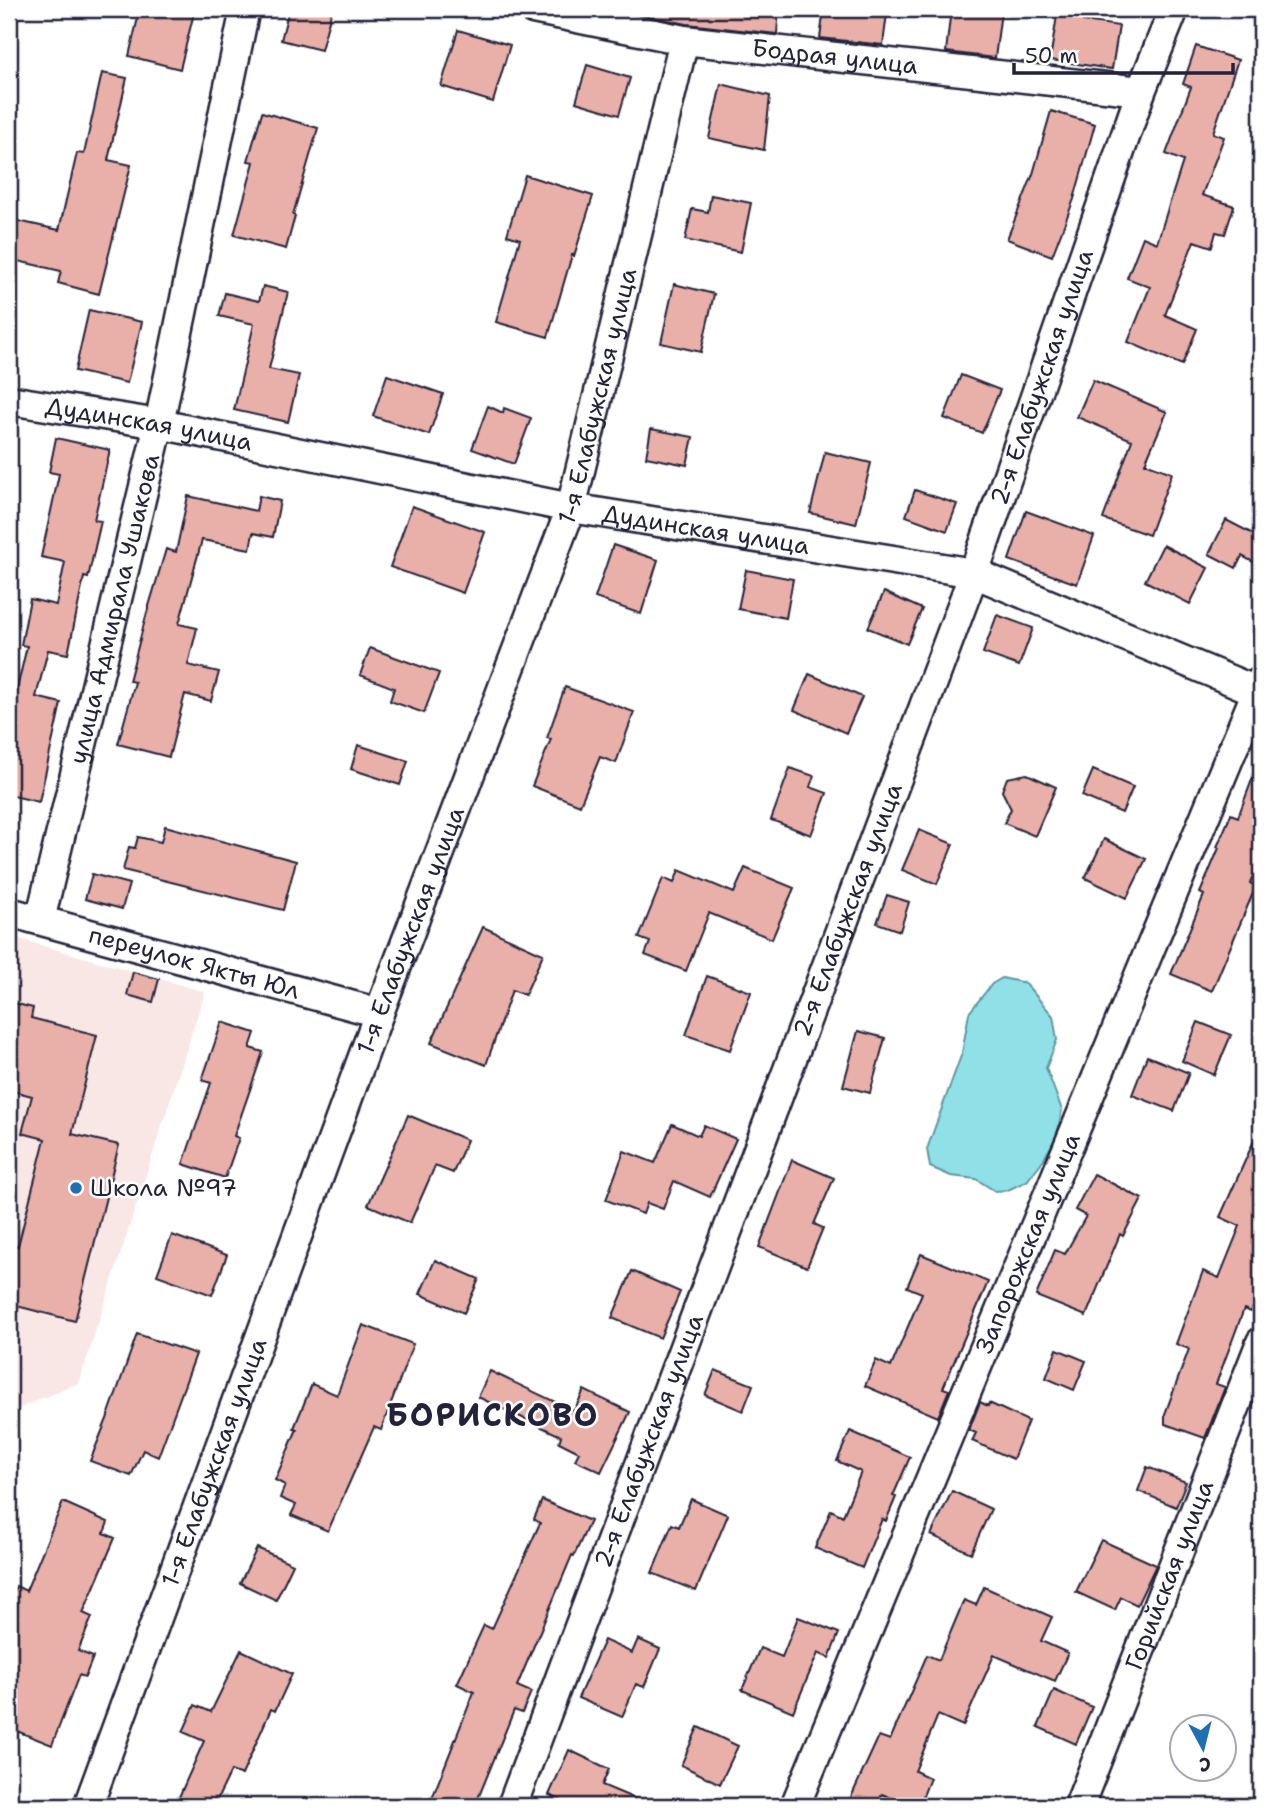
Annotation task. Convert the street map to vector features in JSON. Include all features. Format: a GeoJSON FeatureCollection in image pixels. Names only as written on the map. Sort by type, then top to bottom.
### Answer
{"type":"FeatureCollection","features":[{"type":"Feature","properties":{"kind":"street","name":"улица Адмирала Ушакова"},"geometry":{"type":"LineString","coordinates":[[40,920],[159,424],[245,9]]}},
{"type":"Feature","properties":{"kind":"street","name":"Бодрая улица"},"geometry":{"type":"LineString","coordinates":[[533,9],[684,40],[1141,92]]}},
{"type":"Feature","properties":{"kind":"street","name":"2-я Елабужская улица"},"geometry":{"type":"LineString","coordinates":[[512,1806],[974,573],[1141,92],[1174,9]]}},
{"type":"Feature","properties":{"kind":"street","name":"1-я Елабужская улица"},"geometry":{"type":"LineString","coordinates":[[88,1806],[379,1013],[571,508],[684,40]]}},
{"type":"Feature","properties":{"kind":"street","name":"Дудинская улица"},"geometry":{"type":"LineString","coordinates":[[9,400],[159,424],[571,508],[974,573],[1260,688]]}},
{"type":"Feature","properties":{"kind":"street","name":"Запорожская улица"},"geometry":{"type":"LineString","coordinates":[[795,1806],[1260,688]]}},
{"type":"Feature","properties":{"kind":"street","name":"переулок Якты Юл"},"geometry":{"type":"LineString","coordinates":[[9,912],[379,1013]]}},
{"type":"Feature","properties":{"kind":"street","name":"Горийская улица"},"geometry":{"type":"LineString","coordinates":[[1079,1806],[1261,1342]]}},
{"type":"Feature","properties":{"kind":"shaded area","name":"Школа №97"},"geometry":{"type":"Polygon","coordinates":[[[9,936],[205,992],[79,1383],[17,1409],[9,1435],[9,936]]]}},
{"type":"Feature","properties":{"kind":"water"},"geometry":{"type":"Polygon","coordinates":[[[1002,978],[1025,983],[1053,1016],[1057,1040],[1046,1068],[1062,1110],[1057,1135],[1044,1159],[1027,1181],[1008,1190],[995,1191],[976,1179],[951,1176],[930,1167],[927,1149],[962,1053],[969,1013],[992,984],[1002,978]]]}},
{"type":"Feature","properties":{"kind":"building"},"geometry":{"type":"Polygon","coordinates":[[[140,9],[195,9],[180,69],[129,56],[140,9]]]}},
{"type":"Feature","properties":{"kind":"building"},"geometry":{"type":"Polygon","coordinates":[[[289,9],[332,9],[321,50],[281,40],[289,9]]]}},
{"type":"Feature","properties":{"kind":"building"},"geometry":{"type":"Polygon","coordinates":[[[623,9],[779,9],[777,34],[687,24],[623,9]]]}},
{"type":"Feature","properties":{"kind":"building"},"geometry":{"type":"Polygon","coordinates":[[[824,9],[887,13],[883,45],[820,38],[824,9]]]}},
{"type":"Feature","properties":{"kind":"building"},"geometry":{"type":"Polygon","coordinates":[[[951,9],[1001,12],[995,58],[946,52],[951,9]]]}},
{"type":"Feature","properties":{"kind":"building"},"geometry":{"type":"Polygon","coordinates":[[[1058,9],[1084,10],[1083,21],[1119,26],[1112,69],[1050,60],[1058,9]]]}},
{"type":"Feature","properties":{"kind":"building"},"geometry":{"type":"Polygon","coordinates":[[[458,30],[510,45],[493,102],[441,86],[458,30]]]}},
{"type":"Feature","properties":{"kind":"building"},"geometry":{"type":"Polygon","coordinates":[[[1196,46],[1238,60],[1213,133],[1224,137],[1202,195],[1234,206],[1225,234],[1216,232],[1212,247],[1194,241],[1165,315],[1197,329],[1182,365],[1128,342],[1150,287],[1127,278],[1143,237],[1157,243],[1183,161],[1166,154],[1191,87],[1183,84],[1196,46]]]}},
{"type":"Feature","properties":{"kind":"building"},"geometry":{"type":"Polygon","coordinates":[[[587,65],[630,78],[619,115],[576,102],[587,65]]]}},
{"type":"Feature","properties":{"kind":"building"},"geometry":{"type":"Polygon","coordinates":[[[102,73],[127,78],[108,160],[131,165],[99,294],[58,283],[61,271],[9,259],[9,219],[59,230],[77,153],[84,154],[102,73]]]}},
{"type":"Feature","properties":{"kind":"building"},"geometry":{"type":"Polygon","coordinates":[[[721,84],[770,96],[764,150],[709,138],[721,84]]]}},
{"type":"Feature","properties":{"kind":"building"},"geometry":{"type":"Polygon","coordinates":[[[1051,111],[1095,124],[1074,199],[1052,256],[1007,239],[1033,174],[1051,111]]]}},
{"type":"Feature","properties":{"kind":"building"},"geometry":{"type":"Polygon","coordinates":[[[262,112],[318,128],[286,249],[234,235],[254,162],[248,161],[262,112]]]}},
{"type":"Feature","properties":{"kind":"building"},"geometry":{"type":"Polygon","coordinates":[[[525,175],[593,196],[548,337],[496,322],[520,239],[507,235],[525,175]]]}},
{"type":"Feature","properties":{"kind":"building"},"geometry":{"type":"Polygon","coordinates":[[[711,195],[751,203],[741,252],[685,240],[692,209],[708,212],[711,195]]]}},
{"type":"Feature","properties":{"kind":"building"},"geometry":{"type":"Polygon","coordinates":[[[674,284],[714,294],[701,352],[661,343],[674,284]]]}},
{"type":"Feature","properties":{"kind":"building"},"geometry":{"type":"Polygon","coordinates":[[[263,286],[288,292],[269,369],[299,375],[288,422],[234,410],[254,324],[219,316],[225,293],[259,301],[263,286]]]}},
{"type":"Feature","properties":{"kind":"building"},"geometry":{"type":"Polygon","coordinates":[[[89,310],[142,322],[127,383],[75,371],[89,310]]]}},
{"type":"Feature","properties":{"kind":"building"},"geometry":{"type":"Polygon","coordinates":[[[387,375],[443,394],[429,435],[373,416],[387,375]]]}},
{"type":"Feature","properties":{"kind":"building"},"geometry":{"type":"Polygon","coordinates":[[[961,375],[1000,390],[982,433],[944,418],[961,375]]]}},
{"type":"Feature","properties":{"kind":"building"},"geometry":{"type":"Polygon","coordinates":[[[1093,380],[1167,412],[1145,463],[1172,473],[1149,535],[1103,519],[1132,440],[1077,417],[1093,380]]]}},
{"type":"Feature","properties":{"kind":"building"},"geometry":{"type":"Polygon","coordinates":[[[488,406],[503,413],[504,408],[531,418],[514,464],[472,449],[488,406]]]}},
{"type":"Feature","properties":{"kind":"building"},"geometry":{"type":"Polygon","coordinates":[[[651,429],[693,437],[687,465],[646,457],[651,429]]]}},
{"type":"Feature","properties":{"kind":"building"},"geometry":{"type":"Polygon","coordinates":[[[56,438],[110,450],[94,520],[101,521],[88,578],[84,577],[68,654],[48,650],[36,697],[61,703],[39,802],[9,795],[9,723],[27,646],[21,645],[30,599],[56,605],[65,562],[41,557],[59,474],[49,472],[56,438]]]}},
{"type":"Feature","properties":{"kind":"building"},"geometry":{"type":"Polygon","coordinates":[[[825,452],[871,463],[856,524],[810,513],[825,452]]]}},
{"type":"Feature","properties":{"kind":"building"},"geometry":{"type":"Polygon","coordinates":[[[915,490],[957,504],[947,531],[906,516],[915,490]]]}},
{"type":"Feature","properties":{"kind":"building"},"geometry":{"type":"Polygon","coordinates":[[[188,496],[256,511],[259,496],[280,501],[273,537],[253,533],[250,549],[202,540],[179,624],[197,628],[188,665],[219,672],[211,701],[185,694],[169,757],[118,744],[135,682],[129,681],[146,616],[166,549],[176,552],[188,496]]]}},
{"type":"Feature","properties":{"kind":"building"},"geometry":{"type":"Polygon","coordinates":[[[412,506],[485,532],[463,593],[390,567],[412,506]]]}},
{"type":"Feature","properties":{"kind":"building"},"geometry":{"type":"Polygon","coordinates":[[[1026,511],[1094,536],[1077,584],[1009,560],[1026,511]]]}},
{"type":"Feature","properties":{"kind":"building"},"geometry":{"type":"Polygon","coordinates":[[[1226,520],[1261,538],[1261,566],[1242,556],[1236,568],[1209,554],[1226,520]]]}},
{"type":"Feature","properties":{"kind":"building"},"geometry":{"type":"Polygon","coordinates":[[[613,545],[658,560],[641,614],[595,598],[613,545]]]}},
{"type":"Feature","properties":{"kind":"building"},"geometry":{"type":"Polygon","coordinates":[[[1163,545],[1208,568],[1190,604],[1145,581],[1163,545]]]}},
{"type":"Feature","properties":{"kind":"building"},"geometry":{"type":"Polygon","coordinates":[[[746,570],[793,579],[786,618],[738,609],[746,570]]]}},
{"type":"Feature","properties":{"kind":"building"},"geometry":{"type":"Polygon","coordinates":[[[884,592],[922,609],[907,644],[868,628],[884,592]]]}},
{"type":"Feature","properties":{"kind":"building"},"geometry":{"type":"Polygon","coordinates":[[[997,615],[1033,628],[1019,666],[983,653],[997,615]]]}},
{"type":"Feature","properties":{"kind":"building"},"geometry":{"type":"Polygon","coordinates":[[[370,648],[439,673],[424,713],[390,701],[394,688],[360,675],[370,648]]]}},
{"type":"Feature","properties":{"kind":"building"},"geometry":{"type":"Polygon","coordinates":[[[809,674],[862,697],[846,733],[794,710],[809,674]]]}},
{"type":"Feature","properties":{"kind":"building"},"geometry":{"type":"Polygon","coordinates":[[[565,687],[634,712],[616,763],[600,757],[580,805],[532,786],[551,739],[547,738],[565,687]]]}},
{"type":"Feature","properties":{"kind":"building"},"geometry":{"type":"Polygon","coordinates":[[[358,745],[408,761],[400,785],[351,769],[358,745]]]}},
{"type":"Feature","properties":{"kind":"building"},"geometry":{"type":"Polygon","coordinates":[[[1259,761],[1261,858],[1250,883],[1256,886],[1212,991],[1171,974],[1204,895],[1200,893],[1219,848],[1217,847],[1231,814],[1238,817],[1259,761]]]}},
{"type":"Feature","properties":{"kind":"building"},"geometry":{"type":"Polygon","coordinates":[[[790,768],[814,776],[810,787],[827,793],[811,835],[771,820],[790,768]]]}},
{"type":"Feature","properties":{"kind":"building"},"geometry":{"type":"Polygon","coordinates":[[[1093,770],[1133,787],[1122,813],[1082,796],[1093,770]]]}},
{"type":"Feature","properties":{"kind":"building"},"geometry":{"type":"Polygon","coordinates":[[[1027,774],[1056,787],[1035,836],[1004,823],[1011,809],[1002,791],[1007,778],[1027,774]]]}},
{"type":"Feature","properties":{"kind":"building"},"geometry":{"type":"Polygon","coordinates":[[[165,826],[296,861],[283,910],[123,870],[129,847],[135,848],[138,837],[161,842],[165,826]]]}},
{"type":"Feature","properties":{"kind":"building"},"geometry":{"type":"Polygon","coordinates":[[[919,830],[953,844],[937,884],[902,870],[919,830]]]}},
{"type":"Feature","properties":{"kind":"building"},"geometry":{"type":"Polygon","coordinates":[[[1104,839],[1146,859],[1127,898],[1085,878],[1104,839]]]}},
{"type":"Feature","properties":{"kind":"building"},"geometry":{"type":"Polygon","coordinates":[[[745,868],[794,888],[772,939],[709,913],[686,971],[645,955],[650,942],[639,938],[663,878],[674,883],[679,870],[734,893],[745,868]]]}},
{"type":"Feature","properties":{"kind":"building"},"geometry":{"type":"Polygon","coordinates":[[[92,874],[129,884],[122,909],[85,899],[92,874]]]}},
{"type":"Feature","properties":{"kind":"building"},"geometry":{"type":"Polygon","coordinates":[[[887,895],[909,902],[900,931],[877,923],[887,895]]]}},
{"type":"Feature","properties":{"kind":"building"},"geometry":{"type":"Polygon","coordinates":[[[483,927],[543,954],[525,995],[512,990],[486,1065],[431,1043],[483,927]]]}},
{"type":"Feature","properties":{"kind":"building"},"geometry":{"type":"Polygon","coordinates":[[[133,972],[159,979],[153,1002],[127,995],[133,972]]]}},
{"type":"Feature","properties":{"kind":"building"},"geometry":{"type":"Polygon","coordinates":[[[707,976],[751,992],[730,1050],[686,1035],[707,976]]]}},
{"type":"Feature","properties":{"kind":"building"},"geometry":{"type":"Polygon","coordinates":[[[9,1002],[33,1008],[31,1018],[97,1035],[72,1134],[119,1145],[75,1321],[9,1304],[9,1244],[18,1246],[45,1139],[22,1133],[32,1096],[9,1090],[9,1002]]]}},
{"type":"Feature","properties":{"kind":"building"},"geometry":{"type":"Polygon","coordinates":[[[222,1022],[255,1033],[250,1048],[263,1052],[234,1136],[239,1138],[225,1178],[183,1164],[211,1083],[202,1080],[222,1022]]]}},
{"type":"Feature","properties":{"kind":"building"},"geometry":{"type":"Polygon","coordinates":[[[1198,1022],[1231,1035],[1214,1075],[1182,1061],[1198,1022]]]}},
{"type":"Feature","properties":{"kind":"building"},"geometry":{"type":"Polygon","coordinates":[[[858,1031],[885,1038],[870,1093],[843,1086],[858,1031]]]}},
{"type":"Feature","properties":{"kind":"building"},"geometry":{"type":"Polygon","coordinates":[[[1147,1056],[1189,1073],[1174,1111],[1132,1095],[1147,1056]]]}},
{"type":"Feature","properties":{"kind":"building"},"geometry":{"type":"Polygon","coordinates":[[[408,1115],[467,1140],[453,1173],[435,1166],[410,1223],[368,1205],[408,1115]]]}},
{"type":"Feature","properties":{"kind":"building"},"geometry":{"type":"Polygon","coordinates":[[[672,1124],[699,1136],[704,1125],[736,1139],[710,1197],[674,1181],[663,1209],[647,1203],[643,1214],[606,1200],[624,1151],[655,1163],[672,1124]]]}},
{"type":"Feature","properties":{"kind":"building"},"geometry":{"type":"Polygon","coordinates":[[[1261,1125],[1261,1287],[1251,1312],[1244,1309],[1216,1384],[1225,1387],[1205,1438],[1165,1424],[1165,1414],[1189,1349],[1176,1344],[1203,1271],[1219,1278],[1240,1226],[1220,1217],[1261,1125]]]}},
{"type":"Feature","properties":{"kind":"building"},"geometry":{"type":"Polygon","coordinates":[[[792,1160],[834,1178],[814,1224],[823,1228],[807,1267],[759,1247],[792,1160]]]}},
{"type":"Feature","properties":{"kind":"building"},"geometry":{"type":"Polygon","coordinates":[[[1094,1174],[1142,1199],[1123,1236],[1120,1234],[1086,1316],[1036,1296],[1055,1250],[1065,1254],[1086,1216],[1075,1210],[1094,1174]]]}},
{"type":"Feature","properties":{"kind":"building"},"geometry":{"type":"Polygon","coordinates":[[[172,1235],[227,1255],[212,1295],[157,1275],[172,1235]]]}},
{"type":"Feature","properties":{"kind":"building"},"geometry":{"type":"Polygon","coordinates":[[[921,1254],[988,1282],[943,1388],[949,1390],[938,1417],[865,1386],[876,1360],[891,1367],[922,1293],[907,1287],[921,1254]]]}},
{"type":"Feature","properties":{"kind":"building"},"geometry":{"type":"Polygon","coordinates":[[[435,1260],[479,1279],[464,1313],[420,1294],[435,1260]]]}},
{"type":"Feature","properties":{"kind":"building"},"geometry":{"type":"Polygon","coordinates":[[[632,1271],[680,1292],[660,1338],[612,1318],[632,1271]]]}},
{"type":"Feature","properties":{"kind":"building"},"geometry":{"type":"Polygon","coordinates":[[[363,1325],[413,1344],[381,1430],[374,1427],[328,1531],[291,1515],[296,1505],[280,1498],[285,1485],[275,1480],[297,1429],[294,1428],[312,1384],[337,1395],[363,1325]]]}},
{"type":"Feature","properties":{"kind":"building"},"geometry":{"type":"Polygon","coordinates":[[[137,1334],[196,1354],[158,1457],[143,1450],[131,1476],[90,1461],[137,1334]]]}},
{"type":"Feature","properties":{"kind":"building"},"geometry":{"type":"Polygon","coordinates":[[[1057,1349],[1086,1361],[1074,1390],[1046,1378],[1057,1349]]]}},
{"type":"Feature","properties":{"kind":"building"},"geometry":{"type":"Polygon","coordinates":[[[715,1370],[753,1385],[743,1411],[705,1395],[715,1370]]]}},
{"type":"Feature","properties":{"kind":"building"},"geometry":{"type":"Polygon","coordinates":[[[490,1371],[574,1411],[584,1390],[630,1412],[601,1472],[575,1460],[579,1452],[559,1442],[561,1436],[478,1397],[490,1371]]]}},
{"type":"Feature","properties":{"kind":"building"},"geometry":{"type":"Polygon","coordinates":[[[980,1402],[988,1406],[989,1403],[1028,1421],[1013,1459],[972,1441],[976,1433],[969,1430],[980,1402]]]}},
{"type":"Feature","properties":{"kind":"building"},"geometry":{"type":"Polygon","coordinates":[[[850,1431],[910,1457],[893,1496],[896,1497],[886,1521],[882,1519],[862,1568],[815,1548],[831,1510],[843,1516],[861,1472],[837,1461],[850,1431]]]}},
{"type":"Feature","properties":{"kind":"building"},"geometry":{"type":"Polygon","coordinates":[[[1147,1467],[1186,1482],[1176,1507],[1138,1491],[1147,1467]]]}},
{"type":"Feature","properties":{"kind":"building"},"geometry":{"type":"Polygon","coordinates":[[[952,1491],[991,1509],[971,1553],[931,1535],[952,1491]]]}},
{"type":"Feature","properties":{"kind":"building"},"geometry":{"type":"Polygon","coordinates":[[[691,1499],[728,1515],[696,1591],[652,1573],[672,1524],[679,1527],[691,1499]]]}},
{"type":"Feature","properties":{"kind":"building"},"geometry":{"type":"Polygon","coordinates":[[[542,1500],[590,1521],[574,1556],[572,1555],[517,1686],[531,1692],[522,1713],[514,1710],[475,1806],[429,1806],[474,1692],[457,1684],[484,1625],[492,1629],[540,1523],[534,1519],[542,1500]]]}},
{"type":"Feature","properties":{"kind":"building"},"geometry":{"type":"Polygon","coordinates":[[[63,1502],[108,1522],[104,1533],[115,1538],[83,1613],[92,1617],[78,1651],[93,1657],[85,1677],[79,1675],[52,1745],[9,1728],[9,1604],[16,1586],[26,1591],[63,1502]]]}},
{"type":"Feature","properties":{"kind":"building"},"geometry":{"type":"Polygon","coordinates":[[[1101,1540],[1156,1565],[1137,1605],[1121,1597],[1115,1610],[1076,1592],[1101,1540]]]}},
{"type":"Feature","properties":{"kind":"building"},"geometry":{"type":"Polygon","coordinates":[[[257,1548],[293,1564],[276,1600],[240,1583],[257,1548]]]}},
{"type":"Feature","properties":{"kind":"building"},"geometry":{"type":"Polygon","coordinates":[[[984,1587],[1052,1617],[1041,1641],[1068,1653],[1055,1681],[994,1655],[963,1726],[938,1715],[915,1771],[930,1778],[919,1806],[912,1806],[882,1794],[877,1806],[847,1806],[879,1736],[890,1740],[927,1655],[939,1660],[964,1600],[976,1605],[984,1587]]]}},
{"type":"Feature","properties":{"kind":"building"},"geometry":{"type":"Polygon","coordinates":[[[798,1617],[839,1633],[829,1658],[818,1653],[793,1712],[742,1690],[760,1648],[782,1657],[798,1617]]]}},
{"type":"Feature","properties":{"kind":"building"},"geometry":{"type":"Polygon","coordinates":[[[638,1639],[660,1649],[644,1687],[636,1684],[622,1717],[578,1698],[604,1640],[632,1653],[638,1639]]]}},
{"type":"Feature","properties":{"kind":"building"},"geometry":{"type":"Polygon","coordinates":[[[241,1650],[292,1674],[275,1711],[271,1709],[242,1775],[231,1771],[214,1806],[175,1806],[204,1741],[183,1732],[195,1705],[211,1712],[241,1650]]]}},
{"type":"Feature","properties":{"kind":"building"},"geometry":{"type":"Polygon","coordinates":[[[1054,1690],[1092,1707],[1076,1744],[1038,1727],[1054,1690]]]}},
{"type":"Feature","properties":{"kind":"building"},"geometry":{"type":"Polygon","coordinates":[[[698,1727],[738,1746],[720,1784],[681,1765],[698,1727]]]}},
{"type":"Feature","properties":{"kind":"building"},"geometry":{"type":"Polygon","coordinates":[[[569,1750],[609,1769],[602,1785],[652,1806],[574,1806],[549,1795],[569,1750]]]}},
{"type":"Feature","properties":{"kind":"place","name":"Школа №97"},"geometry":{"type":"Point","coordinates":[76,1188]}},
{"type":"Feature","properties":{"kind":"district","name":"БОРИСКОВО"},"geometry":{"type":"Point","coordinates":[493,1415]}}]}
